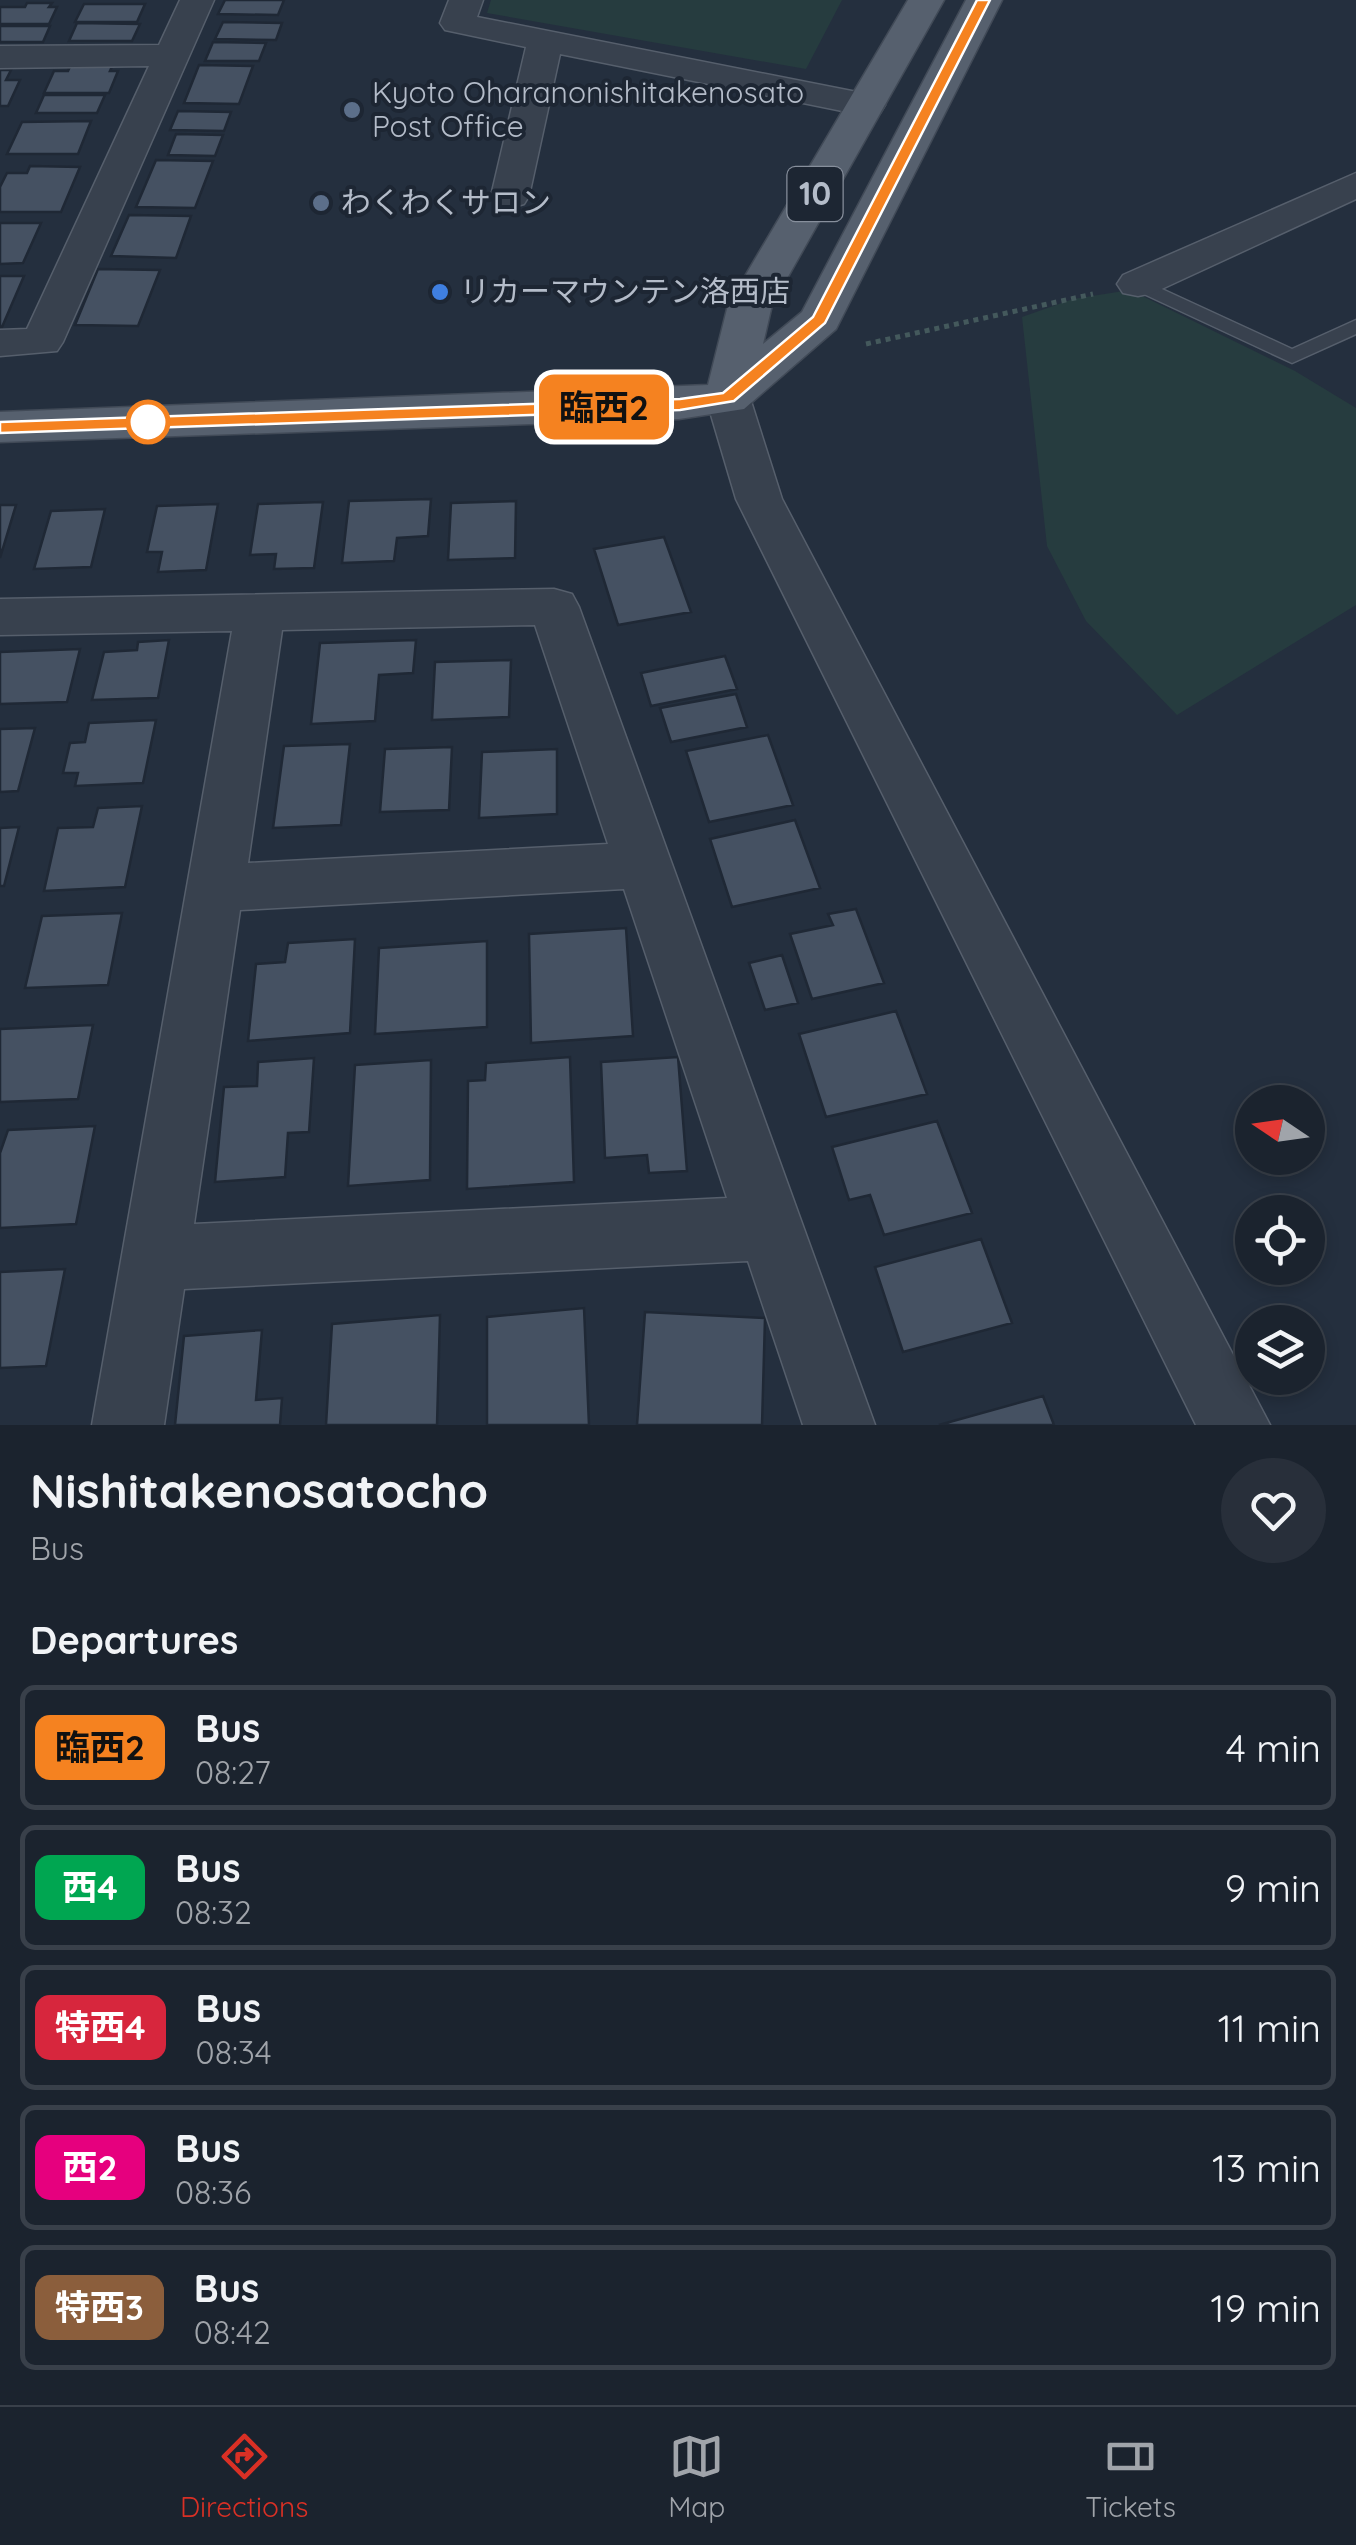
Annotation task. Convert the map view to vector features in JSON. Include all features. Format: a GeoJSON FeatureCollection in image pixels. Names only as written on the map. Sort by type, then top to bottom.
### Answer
{"type":"FeatureCollection","features":[{"type":"Feature","properties":{"kind":"main road","name":"10"},"geometry":{"type":"LineString","coordinates":[[728,398],[750,306],[926,0]]}},
{"type":"Feature","properties":{"kind":"main road","name":"10"},"geometry":{"type":"LineString","coordinates":[[728,398],[820,320],[984,0]]}},
{"type":"Feature","properties":{"kind":"main road"},"geometry":{"type":"LineString","coordinates":[[0,427],[680,404],[728,398]]}},
{"type":"Feature","properties":{"kind":"street"},"geometry":{"type":"LineString","coordinates":[[0,343],[42,342],[197,0]]}},
{"type":"Feature","properties":{"kind":"street"},"geometry":{"type":"LineString","coordinates":[[466,0],[457,23],[867,105]]}},
{"type":"Feature","properties":{"kind":"street"},"geometry":{"type":"LineString","coordinates":[[510,196],[545,41]]}},
{"type":"Feature","properties":{"kind":"street"},"geometry":{"type":"LineString","coordinates":[[0,57],[172,55]]}},
{"type":"Feature","properties":{"kind":"street"},"geometry":{"type":"LineString","coordinates":[[1138,284],[1356,185]]}},
{"type":"Feature","properties":{"kind":"street"},"geometry":{"type":"LineString","coordinates":[[728,398],[759,498],[1234,1425]]}},
{"type":"Feature","properties":{"kind":"street"},"geometry":{"type":"LineString","coordinates":[[0,617],[554,607],[839,1425]]}},
{"type":"Feature","properties":{"kind":"street"},"geometry":{"type":"LineString","coordinates":[[128,1425],[260,612]]}},
{"type":"Feature","properties":{"kind":"street"},"geometry":{"type":"LineString","coordinates":[[216,888],[644,865]]}},
{"type":"Feature","properties":{"kind":"street"},"geometry":{"type":"LineString","coordinates":[[155,1258],[771,1228]]}},
{"type":"Feature","properties":{"kind":"lane"},"geometry":{"type":"LineString","coordinates":[[1138,284],[1292,357],[1356,326]]}},
{"type":"Feature","properties":{"kind":"path"},"geometry":{"type":"LineString","coordinates":[[864,345],[1138,284]]}},
{"type":"Feature","properties":{"kind":"green space"},"geometry":{"type":"Polygon","coordinates":[[[491,0],[842,0],[806,69],[487,13],[491,0]]]}},
{"type":"Feature","properties":{"kind":"green space"},"geometry":{"type":"Polygon","coordinates":[[[1130,290],[1295,371],[1356,408],[1356,605],[1177,715],[1086,621],[1047,546],[1022,317],[1073,299],[1130,290]]]}},
{"type":"Feature","properties":{"kind":"building"},"geometry":{"type":"Polygon","coordinates":[[[225,0],[284,0],[278,15],[218,14],[225,0]]]}},
{"type":"Feature","properties":{"kind":"building"},"geometry":{"type":"Polygon","coordinates":[[[27,3],[52,3],[49,7],[57,7],[49,24],[0,24],[0,7],[25,7],[27,3]]]}},
{"type":"Feature","properties":{"kind":"building"},"geometry":{"type":"Polygon","coordinates":[[[84,4],[145,4],[137,22],[75,22],[84,4]]]}},
{"type":"Feature","properties":{"kind":"building"},"geometry":{"type":"Polygon","coordinates":[[[223,22],[282,23],[276,40],[215,39],[223,22]]]}},
{"type":"Feature","properties":{"kind":"building"},"geometry":{"type":"Polygon","coordinates":[[[77,23],[140,24],[132,41],[69,41],[77,23]]]}},
{"type":"Feature","properties":{"kind":"building"},"geometry":{"type":"Polygon","coordinates":[[[0,26],[50,26],[43,42],[0,42],[0,26]]]}},
{"type":"Feature","properties":{"kind":"building"},"geometry":{"type":"Polygon","coordinates":[[[213,42],[266,43],[259,61],[205,61],[213,42]]]}},
{"type":"Feature","properties":{"kind":"building"},"geometry":{"type":"Polygon","coordinates":[[[72,62],[114,62],[110,71],[118,71],[109,93],[44,93],[54,71],[68,71],[72,62]]]}},
{"type":"Feature","properties":{"kind":"building"},"geometry":{"type":"Polygon","coordinates":[[[199,65],[253,66],[239,104],[184,103],[199,65]]]}},
{"type":"Feature","properties":{"kind":"building"},"geometry":{"type":"Polygon","coordinates":[[[0,70],[11,70],[6,80],[20,80],[8,106],[0,106],[0,70]]]}},
{"type":"Feature","properties":{"kind":"building"},"geometry":{"type":"Polygon","coordinates":[[[44,95],[105,95],[97,113],[36,113],[44,95]]]}},
{"type":"Feature","properties":{"kind":"building"},"geometry":{"type":"Polygon","coordinates":[[[178,111],[231,112],[224,131],[170,130],[178,111]]]}},
{"type":"Feature","properties":{"kind":"building"},"geometry":{"type":"Polygon","coordinates":[[[91,121],[78,154],[7,154],[22,122],[91,121]]]}},
{"type":"Feature","properties":{"kind":"building"},"geometry":{"type":"Polygon","coordinates":[[[176,134],[223,135],[215,156],[168,155],[176,134]]]}},
{"type":"Feature","properties":{"kind":"building"},"geometry":{"type":"Polygon","coordinates":[[[156,160],[213,161],[195,208],[136,207],[156,160]]]}},
{"type":"Feature","properties":{"kind":"building"},"geometry":{"type":"Polygon","coordinates":[[[30,166],[80,167],[61,212],[0,212],[0,187],[7,173],[27,173],[30,166]]]}},
{"type":"Feature","properties":{"kind":"building"},"geometry":{"type":"Polygon","coordinates":[[[129,215],[191,216],[176,258],[111,256],[129,215]]]}},
{"type":"Feature","properties":{"kind":"building"},"geometry":{"type":"Polygon","coordinates":[[[0,223],[41,223],[23,263],[0,264],[0,223]]]}},
{"type":"Feature","properties":{"kind":"building"},"geometry":{"type":"Polygon","coordinates":[[[98,269],[160,270],[138,326],[75,325],[98,269]]]}},
{"type":"Feature","properties":{"kind":"building"},"geometry":{"type":"Polygon","coordinates":[[[0,276],[24,276],[2,327],[0,327],[0,276]]]}},
{"type":"Feature","properties":{"kind":"building"},"geometry":{"type":"Polygon","coordinates":[[[431,499],[428,536],[397,538],[394,561],[342,563],[349,501],[431,499]]]}},
{"type":"Feature","properties":{"kind":"building"},"geometry":{"type":"Polygon","coordinates":[[[516,501],[515,558],[448,560],[451,503],[516,501]]]}},
{"type":"Feature","properties":{"kind":"building"},"geometry":{"type":"Polygon","coordinates":[[[323,502],[314,568],[274,569],[276,554],[250,555],[258,504],[323,502]]]}},
{"type":"Feature","properties":{"kind":"building"},"geometry":{"type":"Polygon","coordinates":[[[218,504],[206,570],[158,572],[162,552],[147,552],[157,506],[218,504]]]}},
{"type":"Feature","properties":{"kind":"building"},"geometry":{"type":"Polygon","coordinates":[[[0,505],[16,505],[0,558],[0,505]]]}},
{"type":"Feature","properties":{"kind":"building"},"geometry":{"type":"Polygon","coordinates":[[[105,509],[91,567],[34,569],[51,511],[105,509]]]}},
{"type":"Feature","properties":{"kind":"building"},"geometry":{"type":"Polygon","coordinates":[[[664,537],[691,612],[618,625],[594,549],[664,537]]]}},
{"type":"Feature","properties":{"kind":"building"},"geometry":{"type":"Polygon","coordinates":[[[169,640],[158,698],[92,700],[104,652],[137,650],[138,642],[169,640]]]}},
{"type":"Feature","properties":{"kind":"building"},"geometry":{"type":"Polygon","coordinates":[[[416,640],[413,673],[379,675],[375,721],[311,724],[320,643],[416,640]]]}},
{"type":"Feature","properties":{"kind":"building"},"geometry":{"type":"Polygon","coordinates":[[[80,649],[67,702],[0,704],[0,652],[80,649]]]}},
{"type":"Feature","properties":{"kind":"building"},"geometry":{"type":"Polygon","coordinates":[[[725,656],[737,689],[651,706],[641,673],[725,656]]]}},
{"type":"Feature","properties":{"kind":"building"},"geometry":{"type":"Polygon","coordinates":[[[511,660],[509,717],[432,720],[435,662],[511,660]]]}},
{"type":"Feature","properties":{"kind":"building"},"geometry":{"type":"Polygon","coordinates":[[[736,694],[747,727],[671,742],[660,708],[736,694]]]}},
{"type":"Feature","properties":{"kind":"building"},"geometry":{"type":"Polygon","coordinates":[[[156,720],[143,783],[75,786],[78,773],[63,773],[70,743],[85,742],[89,723],[156,720]]]}},
{"type":"Feature","properties":{"kind":"building"},"geometry":{"type":"Polygon","coordinates":[[[35,728],[18,791],[0,792],[0,729],[35,728]]]}},
{"type":"Feature","properties":{"kind":"building"},"geometry":{"type":"Polygon","coordinates":[[[768,735],[793,805],[709,822],[686,751],[768,735]]]}},
{"type":"Feature","properties":{"kind":"building"},"geometry":{"type":"Polygon","coordinates":[[[350,744],[341,825],[273,828],[284,746],[350,744]]]}},
{"type":"Feature","properties":{"kind":"building"},"geometry":{"type":"Polygon","coordinates":[[[452,747],[449,810],[380,812],[385,749],[452,747]]]}},
{"type":"Feature","properties":{"kind":"building"},"geometry":{"type":"Polygon","coordinates":[[[557,749],[557,814],[479,818],[482,752],[557,749]]]}},
{"type":"Feature","properties":{"kind":"building"},"geometry":{"type":"Polygon","coordinates":[[[142,806],[125,887],[44,891],[58,828],[93,827],[98,808],[142,806]]]}},
{"type":"Feature","properties":{"kind":"building"},"geometry":{"type":"Polygon","coordinates":[[[795,820],[820,888],[732,907],[710,839],[795,820]]]}},
{"type":"Feature","properties":{"kind":"building"},"geometry":{"type":"Polygon","coordinates":[[[19,827],[4,886],[0,886],[0,828],[19,827]]]}},
{"type":"Feature","properties":{"kind":"building"},"geometry":{"type":"Polygon","coordinates":[[[856,909],[884,983],[812,999],[790,934],[833,925],[828,914],[856,909]]]}},
{"type":"Feature","properties":{"kind":"building"},"geometry":{"type":"Polygon","coordinates":[[[122,913],[108,985],[25,988],[42,916],[122,913]]]}},
{"type":"Feature","properties":{"kind":"building"},"geometry":{"type":"Polygon","coordinates":[[[626,928],[633,1036],[531,1043],[529,934],[626,928]]]}},
{"type":"Feature","properties":{"kind":"building"},"geometry":{"type":"Polygon","coordinates":[[[355,939],[350,1033],[248,1041],[256,964],[285,962],[288,943],[355,939]]]}},
{"type":"Feature","properties":{"kind":"building"},"geometry":{"type":"Polygon","coordinates":[[[487,941],[487,1027],[375,1034],[379,948],[487,941]]]}},
{"type":"Feature","properties":{"kind":"building"},"geometry":{"type":"Polygon","coordinates":[[[782,955],[798,1003],[765,1010],[749,963],[782,955]]]}},
{"type":"Feature","properties":{"kind":"building"},"geometry":{"type":"Polygon","coordinates":[[[896,1011],[927,1094],[826,1117],[799,1034],[896,1011]]]}},
{"type":"Feature","properties":{"kind":"building"},"geometry":{"type":"Polygon","coordinates":[[[93,1025],[78,1099],[0,1102],[0,1029],[93,1025]]]}},
{"type":"Feature","properties":{"kind":"building"},"geometry":{"type":"Polygon","coordinates":[[[570,1057],[574,1182],[467,1189],[468,1081],[485,1080],[486,1063],[570,1057]]]}},
{"type":"Feature","properties":{"kind":"building"},"geometry":{"type":"Polygon","coordinates":[[[678,1057],[687,1171],[649,1173],[647,1155],[605,1158],[601,1062],[678,1057]]]}},
{"type":"Feature","properties":{"kind":"building"},"geometry":{"type":"Polygon","coordinates":[[[314,1058],[309,1132],[288,1133],[285,1177],[215,1182],[224,1087],[257,1086],[258,1062],[314,1058]]]}},
{"type":"Feature","properties":{"kind":"building"},"geometry":{"type":"Polygon","coordinates":[[[431,1060],[430,1180],[348,1186],[355,1065],[431,1060]]]}},
{"type":"Feature","properties":{"kind":"building"},"geometry":{"type":"Polygon","coordinates":[[[937,1121],[972,1213],[884,1235],[870,1195],[849,1200],[832,1147],[937,1121]]]}},
{"type":"Feature","properties":{"kind":"building"},"geometry":{"type":"Polygon","coordinates":[[[95,1126],[76,1224],[0,1228],[0,1153],[8,1130],[95,1126]]]}},
{"type":"Feature","properties":{"kind":"building"},"geometry":{"type":"Polygon","coordinates":[[[981,1239],[1012,1323],[903,1352],[875,1267],[981,1239]]]}},
{"type":"Feature","properties":{"kind":"building"},"geometry":{"type":"Polygon","coordinates":[[[65,1269],[46,1366],[0,1368],[0,1272],[65,1269]]]}},
{"type":"Feature","properties":{"kind":"building"},"geometry":{"type":"Polygon","coordinates":[[[584,1308],[589,1425],[487,1425],[487,1317],[584,1308]]]}},
{"type":"Feature","properties":{"kind":"building"},"geometry":{"type":"Polygon","coordinates":[[[645,1312],[765,1318],[762,1425],[637,1425],[645,1312]]]}},
{"type":"Feature","properties":{"kind":"building"},"geometry":{"type":"Polygon","coordinates":[[[440,1315],[437,1425],[326,1425],[332,1324],[440,1315]]]}},
{"type":"Feature","properties":{"kind":"building"},"geometry":{"type":"Polygon","coordinates":[[[262,1330],[256,1400],[282,1398],[280,1425],[175,1425],[184,1336],[262,1330]]]}},
{"type":"Feature","properties":{"kind":"building"},"geometry":{"type":"Polygon","coordinates":[[[1043,1396],[1054,1425],[939,1425],[1043,1396]]]}},
{"type":"Feature","properties":{"kind":"bus line","name":"臨西2"},"geometry":{"type":"LineString","coordinates":[[0,427],[680,404],[728,398],[820,320],[984,0]]}},
{"type":"Feature","properties":{"kind":"place","name":"Kyoto Oharanonishitakenosato Post Office"},"geometry":{"type":"Point","coordinates":[352,110]}},
{"type":"Feature","properties":{"kind":"place","name":"わくわくサロン"},"geometry":{"type":"Point","coordinates":[321,203]}},
{"type":"Feature","properties":{"kind":"place","name":"リカーマウンテン洛西店"},"geometry":{"type":"Point","coordinates":[440,292]}}]}
